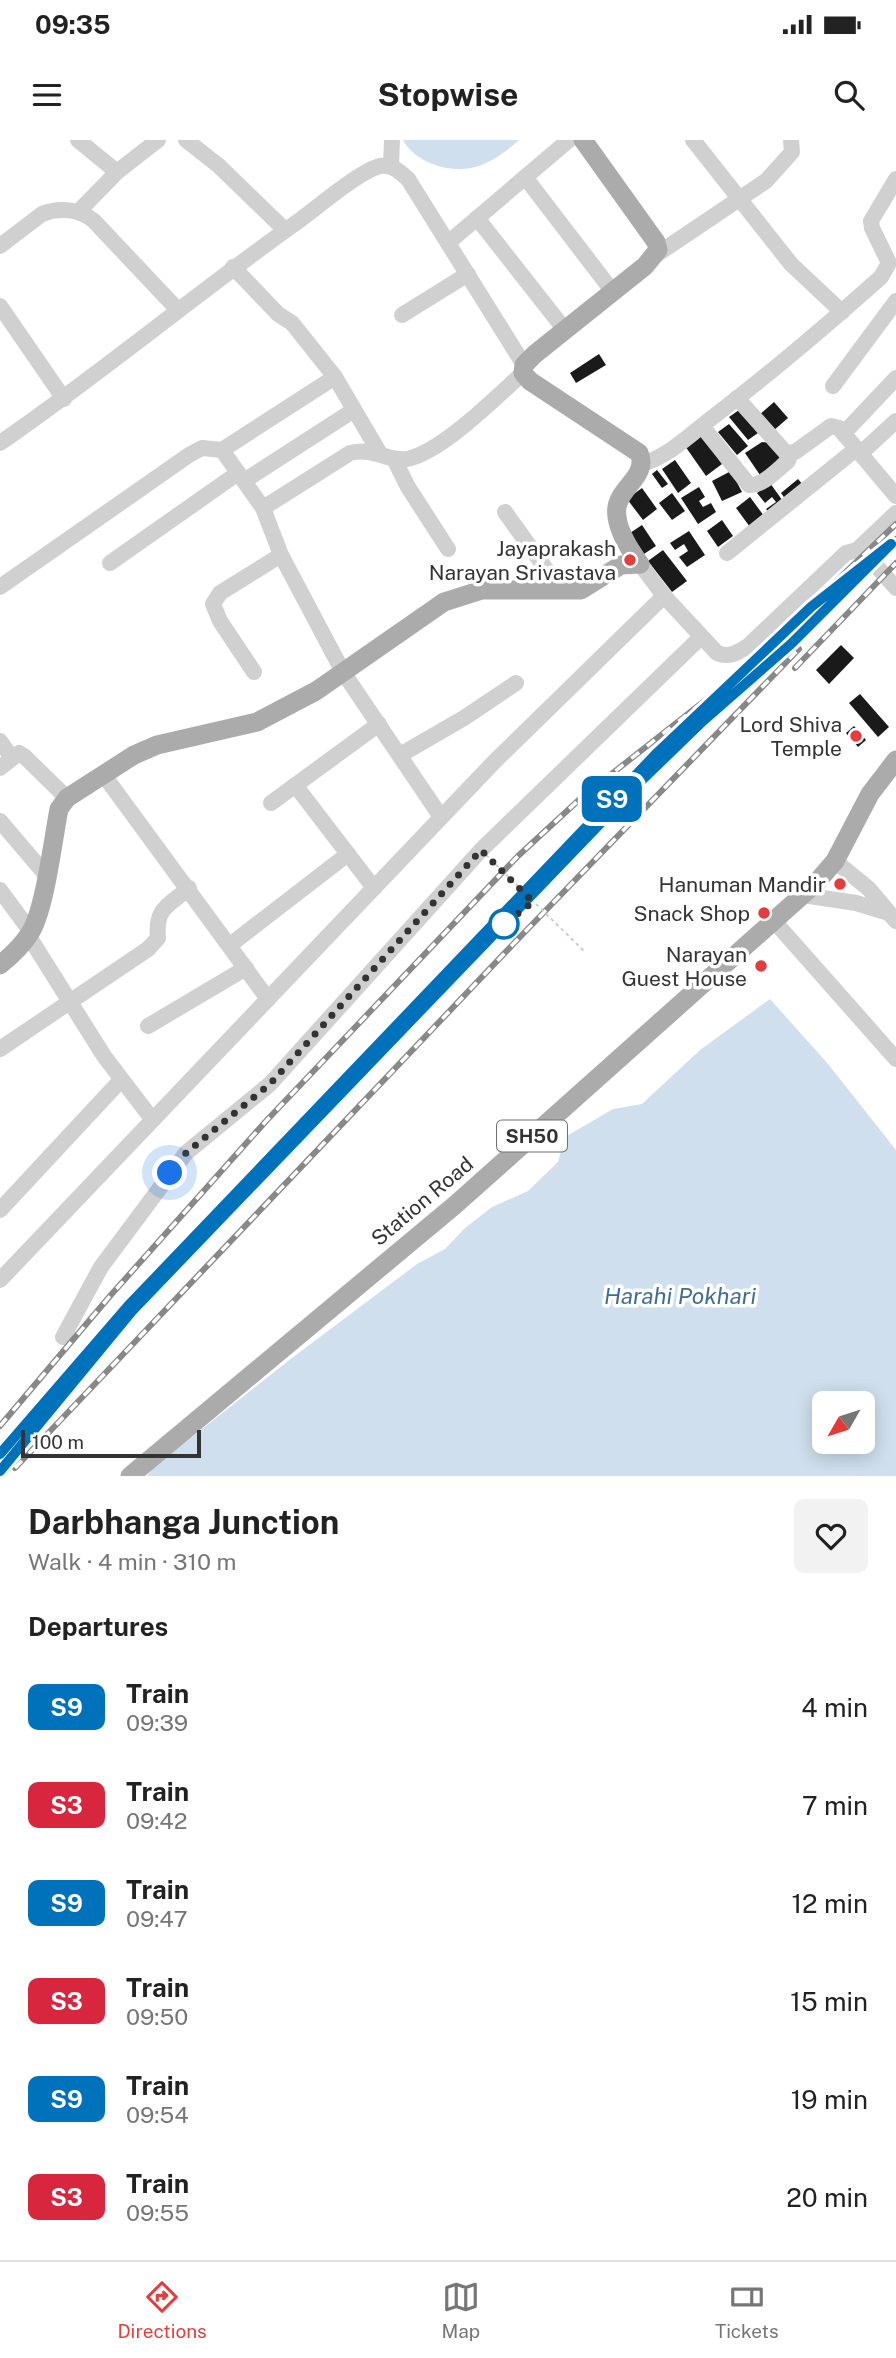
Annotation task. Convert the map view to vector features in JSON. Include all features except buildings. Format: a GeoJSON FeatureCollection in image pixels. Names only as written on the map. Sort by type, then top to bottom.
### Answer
{"type":"FeatureCollection","features":[{"type":"Feature","properties":{"kind":"main road"},"geometry":{"type":"LineString","coordinates":[[0,965],[30,934],[39,914],[59,809],[67,798],[103,774],[157,745],[257,722],[316,691],[426,613],[466,594],[482,590],[581,590],[630,559],[617,515],[617,504],[642,464],[639,453],[530,381],[523,369],[565,330],[656,255],[656,242],[583,140]]}},
{"type":"Feature","properties":{"kind":"main road","name":"Station Road"},"geometry":{"type":"LineString","coordinates":[[130,1476],[455,1205],[803,895],[835,861],[870,794],[896,760]]}},
{"type":"Feature","properties":{"kind":"street"},"geometry":{"type":"LineString","coordinates":[[78,140],[117,172]]}},
{"type":"Feature","properties":{"kind":"street"},"geometry":{"type":"LineString","coordinates":[[80,210],[117,172],[158,140]]}},
{"type":"Feature","properties":{"kind":"street"},"geometry":{"type":"LineString","coordinates":[[186,140],[219,166],[285,230]]}},
{"type":"Feature","properties":{"kind":"street"},"geometry":{"type":"LineString","coordinates":[[391,166],[392,140]]}},
{"type":"Feature","properties":{"kind":"street"},"geometry":{"type":"LineString","coordinates":[[449,242],[569,140]]}},
{"type":"Feature","properties":{"kind":"street"},"geometry":{"type":"LineString","coordinates":[[693,140],[791,264],[842,312]]}},
{"type":"Feature","properties":{"kind":"street"},"geometry":{"type":"LineString","coordinates":[[656,255],[765,181],[787,161],[792,152],[791,140]]}},
{"type":"Feature","properties":{"kind":"street"},"geometry":{"type":"LineString","coordinates":[[0,443],[64,399],[233,267],[285,230],[366,173],[382,166],[391,166],[408,179],[449,242],[523,369],[439,445],[406,459],[362,450],[350,453],[263,509]]}},
{"type":"Feature","properties":{"kind":"street"},"geometry":{"type":"LineString","coordinates":[[525,177],[613,292]]}},
{"type":"Feature","properties":{"kind":"street"},"geometry":{"type":"LineString","coordinates":[[642,464],[662,457],[702,426],[842,312],[893,266],[872,228],[871,220],[896,179]]}},
{"type":"Feature","properties":{"kind":"street"},"geometry":{"type":"LineString","coordinates":[[0,246],[42,214],[50,211],[80,210],[94,220],[178,310]]}},
{"type":"Feature","properties":{"kind":"street"},"geometry":{"type":"LineString","coordinates":[[477,218],[565,330]]}},
{"type":"Feature","properties":{"kind":"street"},"geometry":{"type":"LineString","coordinates":[[233,267],[278,314],[292,323],[335,377],[354,410],[448,549]]}},
{"type":"Feature","properties":{"kind":"street"},"geometry":{"type":"LineString","coordinates":[[402,316],[468,274]]}},
{"type":"Feature","properties":{"kind":"street"},"geometry":{"type":"LineString","coordinates":[[833,386],[896,301]]}},
{"type":"Feature","properties":{"kind":"street"},"geometry":{"type":"LineString","coordinates":[[0,306],[64,399]]}},
{"type":"Feature","properties":{"kind":"street"},"geometry":{"type":"LineString","coordinates":[[0,587],[189,455],[202,448],[222,450],[335,377]]}},
{"type":"Feature","properties":{"kind":"street"},"geometry":{"type":"LineString","coordinates":[[844,433],[896,378]]}},
{"type":"Feature","properties":{"kind":"street"},"geometry":{"type":"LineString","coordinates":[[737,398],[782,451],[790,454]]}},
{"type":"Feature","properties":{"kind":"street"},"geometry":{"type":"LineString","coordinates":[[110,563],[241,477],[354,410]]}},
{"type":"Feature","properties":{"kind":"street"},"geometry":{"type":"LineString","coordinates":[[727,553],[896,421]]}},
{"type":"Feature","properties":{"kind":"street"},"geometry":{"type":"LineString","coordinates":[[702,426],[749,485],[757,485],[766,479],[788,461],[790,454],[831,426],[844,433],[896,496]]}},
{"type":"Feature","properties":{"kind":"street"},"geometry":{"type":"LineString","coordinates":[[222,450],[263,509],[281,555],[343,672],[441,817]]}},
{"type":"Feature","properties":{"kind":"street"},"geometry":{"type":"LineString","coordinates":[[505,512],[561,590]]}},
{"type":"Feature","properties":{"kind":"street"},"geometry":{"type":"LineString","coordinates":[[630,559],[717,653],[734,655],[748,646],[846,552],[857,550],[896,513]]}},
{"type":"Feature","properties":{"kind":"street"},"geometry":{"type":"LineString","coordinates":[[857,550],[896,588]]}},
{"type":"Feature","properties":{"kind":"street"},"geometry":{"type":"LineString","coordinates":[[254,672],[220,621],[213,604],[220,593],[281,555]]}},
{"type":"Feature","properties":{"kind":"street"},"geometry":{"type":"LineString","coordinates":[[0,1280],[495,761],[664,596]]}},
{"type":"Feature","properties":{"kind":"street"},"geometry":{"type":"LineString","coordinates":[[63,1337],[101,1267],[186,1153],[270,1084],[481,850],[701,637]]}},
{"type":"Feature","properties":{"kind":"street"},"geometry":{"type":"LineString","coordinates":[[400,755],[464,718],[516,683]]}},
{"type":"Feature","properties":{"kind":"street"},"geometry":{"type":"LineString","coordinates":[[271,803],[379,724]]}},
{"type":"Feature","properties":{"kind":"street"},"geometry":{"type":"LineString","coordinates":[[0,741],[6,763],[19,753],[24,755],[67,798]]}},
{"type":"Feature","properties":{"kind":"street"},"geometry":{"type":"LineString","coordinates":[[103,774],[268,999]]}},
{"type":"Feature","properties":{"kind":"street"},"geometry":{"type":"LineString","coordinates":[[295,785],[374,888]]}},
{"type":"Feature","properties":{"kind":"street"},"geometry":{"type":"LineString","coordinates":[[0,821],[46,875]]}},
{"type":"Feature","properties":{"kind":"street"},"geometry":{"type":"LineString","coordinates":[[230,945],[348,854]]}},
{"type":"Feature","properties":{"kind":"street"},"geometry":{"type":"LineString","coordinates":[[835,861],[869,889],[892,917]]}},
{"type":"Feature","properties":{"kind":"street"},"geometry":{"type":"LineString","coordinates":[[0,1049],[148,949],[158,938],[156,924],[161,913],[189,888]]}},
{"type":"Feature","properties":{"kind":"street"},"geometry":{"type":"LineString","coordinates":[[0,890],[121,1080],[152,1119]]}},
{"type":"Feature","properties":{"kind":"street"},"geometry":{"type":"LineString","coordinates":[[803,895],[856,903],[892,917]]}},
{"type":"Feature","properties":{"kind":"street"},"geometry":{"type":"LineString","coordinates":[[774,921],[896,1059]]}},
{"type":"Feature","properties":{"kind":"street"},"geometry":{"type":"LineString","coordinates":[[148,1026],[246,968]]}},
{"type":"Feature","properties":{"kind":"street"},"geometry":{"type":"LineString","coordinates":[[0,1210],[121,1080]]}},
{"type":"Feature","properties":{"kind":"path"},"geometry":{"type":"LineString","coordinates":[[481,850],[586,953]]}},
{"type":"Feature","properties":{"kind":"water"},"geometry":{"type":"Polygon","coordinates":[[[403,140],[519,140],[490,161],[477,166],[451,169],[423,159],[403,140]]]}},
{"type":"Feature","properties":{"kind":"water","name":"Harahi Pokhari"},"geometry":{"type":"Polygon","coordinates":[[[770,999],[828,1064],[896,1150],[896,1476],[147,1476],[153,1468],[288,1361],[417,1264],[445,1249],[465,1228],[492,1207],[528,1191],[558,1162],[565,1137],[613,1109],[642,1104],[700,1050],[770,999]]]}},
{"type":"Feature","properties":{"kind":"railway"},"geometry":{"type":"LineString","coordinates":[[704,708],[896,524]]}},
{"type":"Feature","properties":{"kind":"railway"},"geometry":{"type":"LineString","coordinates":[[0,1471],[132,1311],[661,761],[777,657],[896,539]]}},
{"type":"Feature","properties":{"kind":"railway"},"geometry":{"type":"LineString","coordinates":[[795,668],[896,563]]}},
{"type":"Feature","properties":{"kind":"railway"},"geometry":{"type":"LineString","coordinates":[[15,1468],[519,938],[799,649]]}},
{"type":"Feature","properties":{"kind":"railway"},"geometry":{"type":"LineString","coordinates":[[0,1426],[110,1296],[267,1120],[518,856],[581,798],[708,698]]}},
{"type":"Feature","properties":{"kind":"railway"},"geometry":{"type":"LineString","coordinates":[[0,1454],[28,1423]]}},
{"type":"Feature","properties":{"kind":"train","name":"S9"},"geometry":{"type":"LineString","coordinates":[[0,1454],[128,1306],[655,755],[811,607],[891,544],[792,643],[703,721],[642,780],[132,1311],[0,1471]]}},
{"type":"Feature","properties":{"kind":"place","name":"Jayaprakash Narayan Srivastava"},"geometry":{"type":"Point","coordinates":[630,560]}},
{"type":"Feature","properties":{"kind":"place","name":"Lord Shiva Temple"},"geometry":{"type":"Point","coordinates":[856,736]}},
{"type":"Feature","properties":{"kind":"place","name":"Hanuman Mandir"},"geometry":{"type":"Point","coordinates":[840,884]}},
{"type":"Feature","properties":{"kind":"place","name":"Snack Shop"},"geometry":{"type":"Point","coordinates":[764,913]}},
{"type":"Feature","properties":{"kind":"place","name":"Narayan Guest House"},"geometry":{"type":"Point","coordinates":[761,966]}},
{"type":"Feature","properties":{"kind":"route"},"geometry":{"type":"LineString","coordinates":[[170,1173],[186,1153],[270,1084],[481,850],[533,902],[504,924]]}}]}
